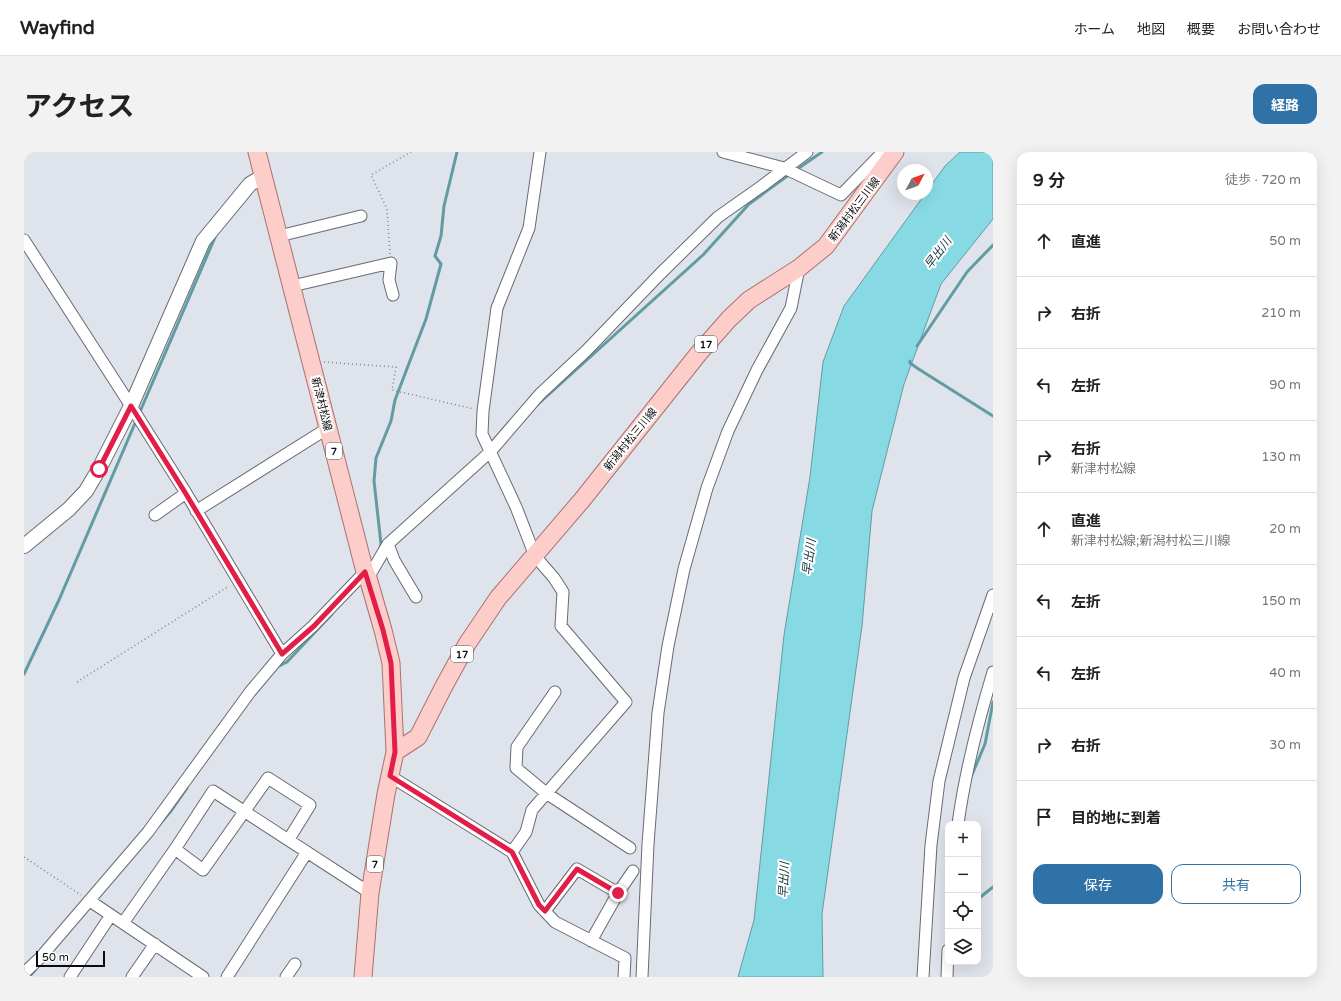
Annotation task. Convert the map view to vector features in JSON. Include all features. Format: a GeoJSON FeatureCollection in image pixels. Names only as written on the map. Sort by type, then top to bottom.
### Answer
{"type":"FeatureCollection","features":[{"type":"Feature","properties":{"kind":"main road","name":"新津村松線"},"geometry":{"type":"LineString","coordinates":[[257,152],[328,428],[391,663],[395,752]]}},
{"type":"Feature","properties":{"kind":"main road","name":"新潟村松三川線"},"geometry":{"type":"LineString","coordinates":[[395,752],[418,737],[467,644],[498,598],[582,500],[728,319],[749,300],[799,268],[826,246],[896,152]]}},
{"type":"Feature","properties":{"kind":"main road","name":"7"},"geometry":{"type":"LineString","coordinates":[[363,977],[370,893],[386,794],[395,752]]}},
{"type":"Feature","properties":{"kind":"street"},"geometry":{"type":"LineString","coordinates":[[512,852],[526,832],[532,810],[626,702],[561,626],[563,592],[554,578],[535,556],[516,508],[482,434],[483,411],[497,308],[530,228],[540,152]]}},
{"type":"Feature","properties":{"kind":"street"},"geometry":{"type":"LineString","coordinates":[[723,152],[784,168],[841,195],[882,152]]}},
{"type":"Feature","properties":{"kind":"street"},"geometry":{"type":"LineString","coordinates":[[24,973],[40,958],[148,832],[250,692],[282,654],[314,626],[367,575],[388,544],[490,452],[540,394],[586,351],[660,274],[718,217],[807,152]]}},
{"type":"Feature","properties":{"kind":"street"},"geometry":{"type":"LineString","coordinates":[[24,546],[69,509],[86,491],[131,406],[203,240],[250,184],[264,176]]}},
{"type":"Feature","properties":{"kind":"street"},"geometry":{"type":"LineString","coordinates":[[279,236],[361,216]]}},
{"type":"Feature","properties":{"kind":"street"},"geometry":{"type":"LineString","coordinates":[[24,240],[186,494],[282,654]]}},
{"type":"Feature","properties":{"kind":"street"},"geometry":{"type":"LineString","coordinates":[[292,286],[391,264],[389,280],[393,295]]}},
{"type":"Feature","properties":{"kind":"street"},"geometry":{"type":"LineString","coordinates":[[642,977],[648,844],[658,713],[668,646],[684,569],[707,488],[728,431],[756,370],[791,308],[799,268]]}},
{"type":"Feature","properties":{"kind":"street"},"geometry":{"type":"LineString","coordinates":[[196,511],[328,428]]}},
{"type":"Feature","properties":{"kind":"street"},"geometry":{"type":"LineString","coordinates":[[155,515],[186,494]]}},
{"type":"Feature","properties":{"kind":"street"},"geometry":{"type":"LineString","coordinates":[[388,544],[394,560],[416,597]]}},
{"type":"Feature","properties":{"kind":"street"},"geometry":{"type":"LineString","coordinates":[[923,977],[930,846],[939,781],[964,678],[993,595]]}},
{"type":"Feature","properties":{"kind":"street"},"geometry":{"type":"LineString","coordinates":[[958,821],[967,770],[993,672]]}},
{"type":"Feature","properties":{"kind":"street"},"geometry":{"type":"LineString","coordinates":[[555,692],[517,747],[516,768],[546,793],[630,848]]}},
{"type":"Feature","properties":{"kind":"street"},"geometry":{"type":"LineString","coordinates":[[390,776],[512,852],[539,905],[555,922],[625,958],[624,977]]}},
{"type":"Feature","properties":{"kind":"street"},"geometry":{"type":"LineString","coordinates":[[175,849],[203,870],[268,778],[310,805],[289,839]]}},
{"type":"Feature","properties":{"kind":"street"},"geometry":{"type":"LineString","coordinates":[[124,923],[175,849],[213,790],[370,893]]}},
{"type":"Feature","properties":{"kind":"street"},"geometry":{"type":"LineString","coordinates":[[227,977],[308,852]]}},
{"type":"Feature","properties":{"kind":"street"},"geometry":{"type":"LineString","coordinates":[[545,911],[577,869],[618,893]]}},
{"type":"Feature","properties":{"kind":"street"},"geometry":{"type":"LineString","coordinates":[[591,941],[618,893],[633,871]]}},
{"type":"Feature","properties":{"kind":"street"},"geometry":{"type":"LineString","coordinates":[[90,901],[203,977]]}},
{"type":"Feature","properties":{"kind":"street"},"geometry":{"type":"LineString","coordinates":[[70,977],[111,915]]}},
{"type":"Feature","properties":{"kind":"street"},"geometry":{"type":"LineString","coordinates":[[132,977],[154,944]]}},
{"type":"Feature","properties":{"kind":"street"},"geometry":{"type":"LineString","coordinates":[[286,977],[295,964]]}},
{"type":"Feature","properties":{"kind":"street"},"geometry":{"type":"LineString","coordinates":[[947,965],[947,977]]}},
{"type":"Feature","properties":{"kind":"path"},"geometry":{"type":"LineString","coordinates":[[391,264],[387,209],[371,175],[411,152]]}},
{"type":"Feature","properties":{"kind":"path"},"geometry":{"type":"LineString","coordinates":[[312,362],[396,368],[392,390],[483,411]]}},
{"type":"Feature","properties":{"kind":"path"},"geometry":{"type":"LineString","coordinates":[[77,682],[238,581]]}},
{"type":"Feature","properties":{"kind":"path"},"geometry":{"type":"LineString","coordinates":[[24,857],[90,901]]}},
{"type":"Feature","properties":{"kind":"water","name":"早出川"},"geometry":{"type":"Polygon","coordinates":[[[960,152],[993,152],[993,219],[941,284],[904,384],[872,511],[862,626],[822,914],[823,977],[738,977],[754,920],[784,635],[810,477],[823,362],[844,306],[921,200],[933,200],[933,183],[945,166],[960,152]]]}},
{"type":"Feature","properties":{"kind":"waterway"},"geometry":{"type":"LineString","coordinates":[[380,548],[381,544],[374,481],[376,458],[391,421],[395,400],[426,319],[441,264],[435,256],[441,236],[444,206],[457,152]]}},
{"type":"Feature","properties":{"kind":"waterway"},"geometry":{"type":"LineString","coordinates":[[796,170],[822,152]]}},
{"type":"Feature","properties":{"kind":"waterway"},"geometry":{"type":"LineString","coordinates":[[537,405],[703,255],[749,204],[790,174]]}},
{"type":"Feature","properties":{"kind":"waterway"},"geometry":{"type":"LineString","coordinates":[[139,414],[216,235]]}},
{"type":"Feature","properties":{"kind":"waterway"},"geometry":{"type":"LineString","coordinates":[[917,346],[967,272],[993,245]]}},
{"type":"Feature","properties":{"kind":"waterway"},"geometry":{"type":"LineString","coordinates":[[910,361],[910,363],[917,368],[993,416]]}},
{"type":"Feature","properties":{"kind":"waterway"},"geometry":{"type":"LineString","coordinates":[[24,674],[59,600],[136,421]]}},
{"type":"Feature","properties":{"kind":"waterway"},"geometry":{"type":"LineString","coordinates":[[277,667],[287,662],[332,614]]}},
{"type":"Feature","properties":{"kind":"waterway"},"geometry":{"type":"LineString","coordinates":[[971,777],[985,744],[993,702]]}},
{"type":"Feature","properties":{"kind":"waterway"},"geometry":{"type":"LineString","coordinates":[[159,825],[187,788]]}},
{"type":"Feature","properties":{"kind":"waterway"},"geometry":{"type":"LineString","coordinates":[[981,897],[993,887]]}},
{"type":"Feature","properties":{"kind":"waterway"},"geometry":{"type":"LineString","coordinates":[[29,977],[36,969]]}},
{"type":"Feature","properties":{"kind":"route"},"geometry":{"type":"LineString","coordinates":[[99,469],[131,406],[186,494],[282,654],[314,626],[365,572],[383,630],[391,663],[395,752],[390,776],[512,852],[539,905],[545,911],[577,869],[618,893]]}}]}
